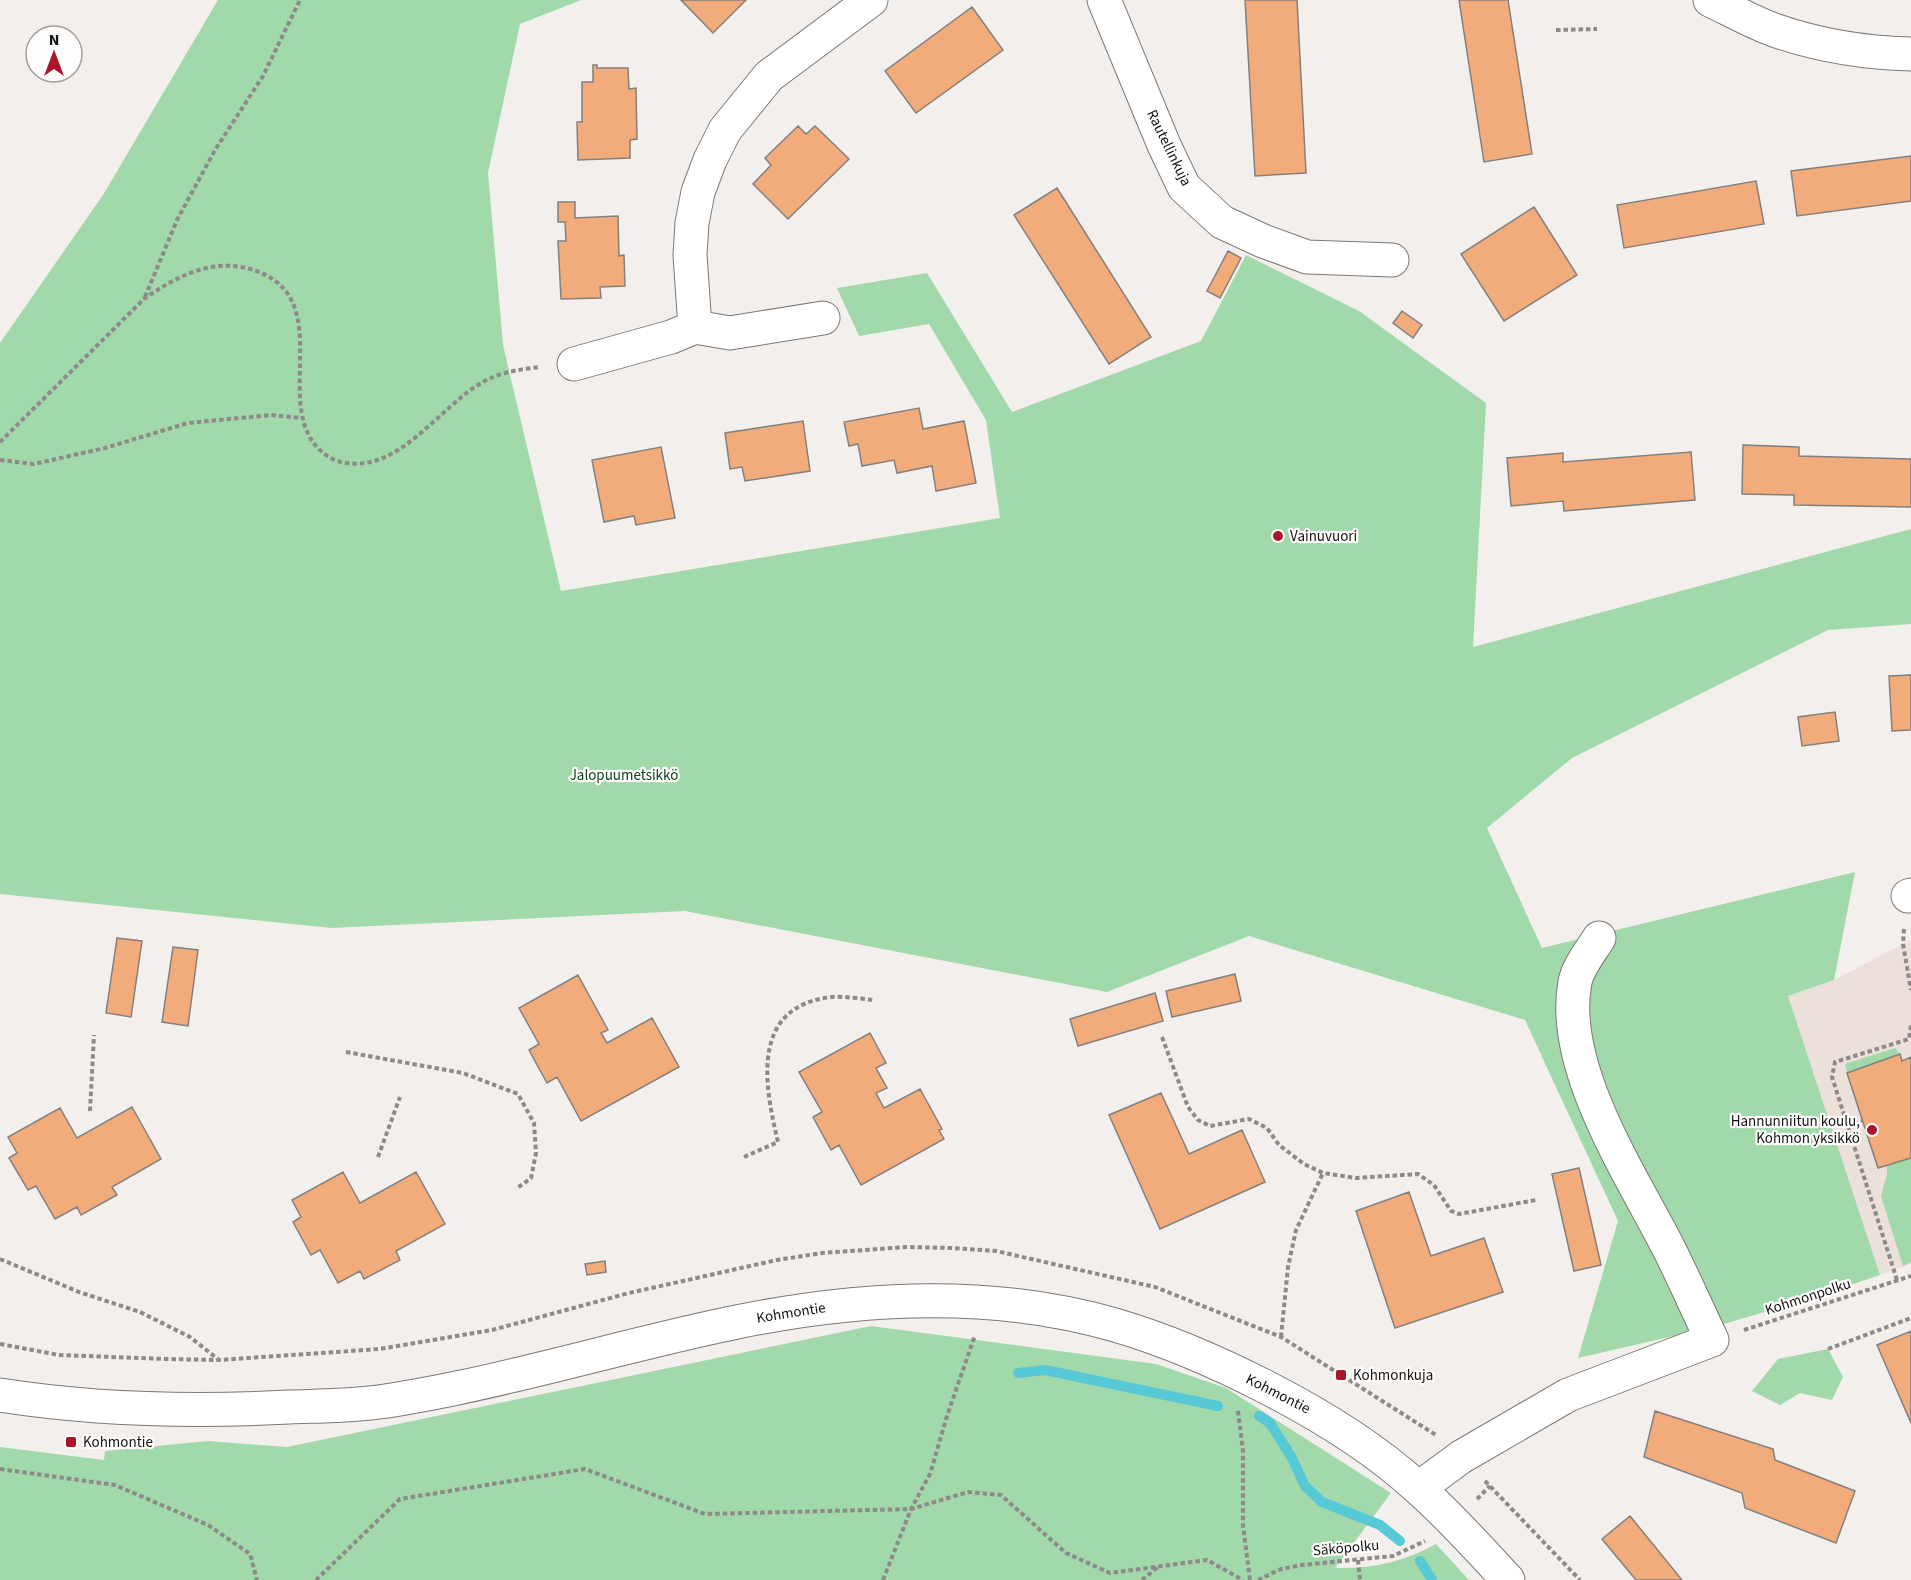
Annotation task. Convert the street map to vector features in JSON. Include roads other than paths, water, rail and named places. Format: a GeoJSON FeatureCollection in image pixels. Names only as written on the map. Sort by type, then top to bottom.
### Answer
{"type":"FeatureCollection","features":[{"type":"Feature","properties":{"kind":"street"},"geometry":{"type":"LineString","coordinates":[[695,327],[690,255],[692,223],[706,171],[725,130],[769,76],[871,0]]}},
{"type":"Feature","properties":{"kind":"street","name":"Rautellinkuja"},"geometry":{"type":"LineString","coordinates":[[1104,0],[1164,146],[1184,187],[1222,222],[1263,241],[1307,257],[1392,260]]}},
{"type":"Feature","properties":{"kind":"street"},"geometry":{"type":"LineString","coordinates":[[1710,0],[1772,29],[1807,40],[1881,54],[1911,54]]}},
{"type":"Feature","properties":{"kind":"street"},"geometry":{"type":"LineString","coordinates":[[574,364],[671,337],[695,327],[730,333],[823,318]]}},
{"type":"Feature","properties":{"kind":"street"},"geometry":{"type":"LineString","coordinates":[[1419,1488],[1461,1458],[1568,1395],[1712,1340],[1667,1245],[1637,1193],[1604,1125],[1586,1080],[1575,1036],[1573,1004],[1575,979],[1599,938]]}},
{"type":"Feature","properties":{"kind":"street","name":"Kohmontie"},"geometry":{"type":"LineString","coordinates":[[0,1395],[95,1407],[185,1410],[369,1403],[504,1378],[684,1334],[783,1314],[904,1300],[985,1303],[1052,1311],[1112,1324],[1223,1365],[1317,1413],[1360,1442],[1419,1488],[1508,1580]]}},
{"type":"Feature","properties":{"kind":"waterway"},"geometry":{"type":"LineString","coordinates":[[1018,1373],[1045,1370],[1218,1406]]}},
{"type":"Feature","properties":{"kind":"waterway"},"geometry":{"type":"LineString","coordinates":[[1259,1416],[1270,1423],[1292,1458],[1305,1486],[1322,1502],[1380,1525],[1400,1541]]}},
{"type":"Feature","properties":{"kind":"waterway"},"geometry":{"type":"LineString","coordinates":[[1420,1561],[1432,1580]]}},
{"type":"Feature","properties":{"kind":"place","name":"Vainuvuori"},"geometry":{"type":"Point","coordinates":[1278,536]}},
{"type":"Feature","properties":{"kind":"place","name":"Hannunniitun koulu, Kohmon yksikkö"},"geometry":{"type":"Point","coordinates":[1872,1130]}},
{"type":"Feature","properties":{"kind":"place","name":"Kohmonkuja"},"geometry":{"type":"Point","coordinates":[1341,1375]}},
{"type":"Feature","properties":{"kind":"place","name":"Kohmontie"},"geometry":{"type":"Point","coordinates":[71,1442]}},
{"type":"Feature","properties":{"kind":"park label","name":"Jalopuumetsikkö"},"geometry":{"type":"Point","coordinates":[624,775]}}]}
